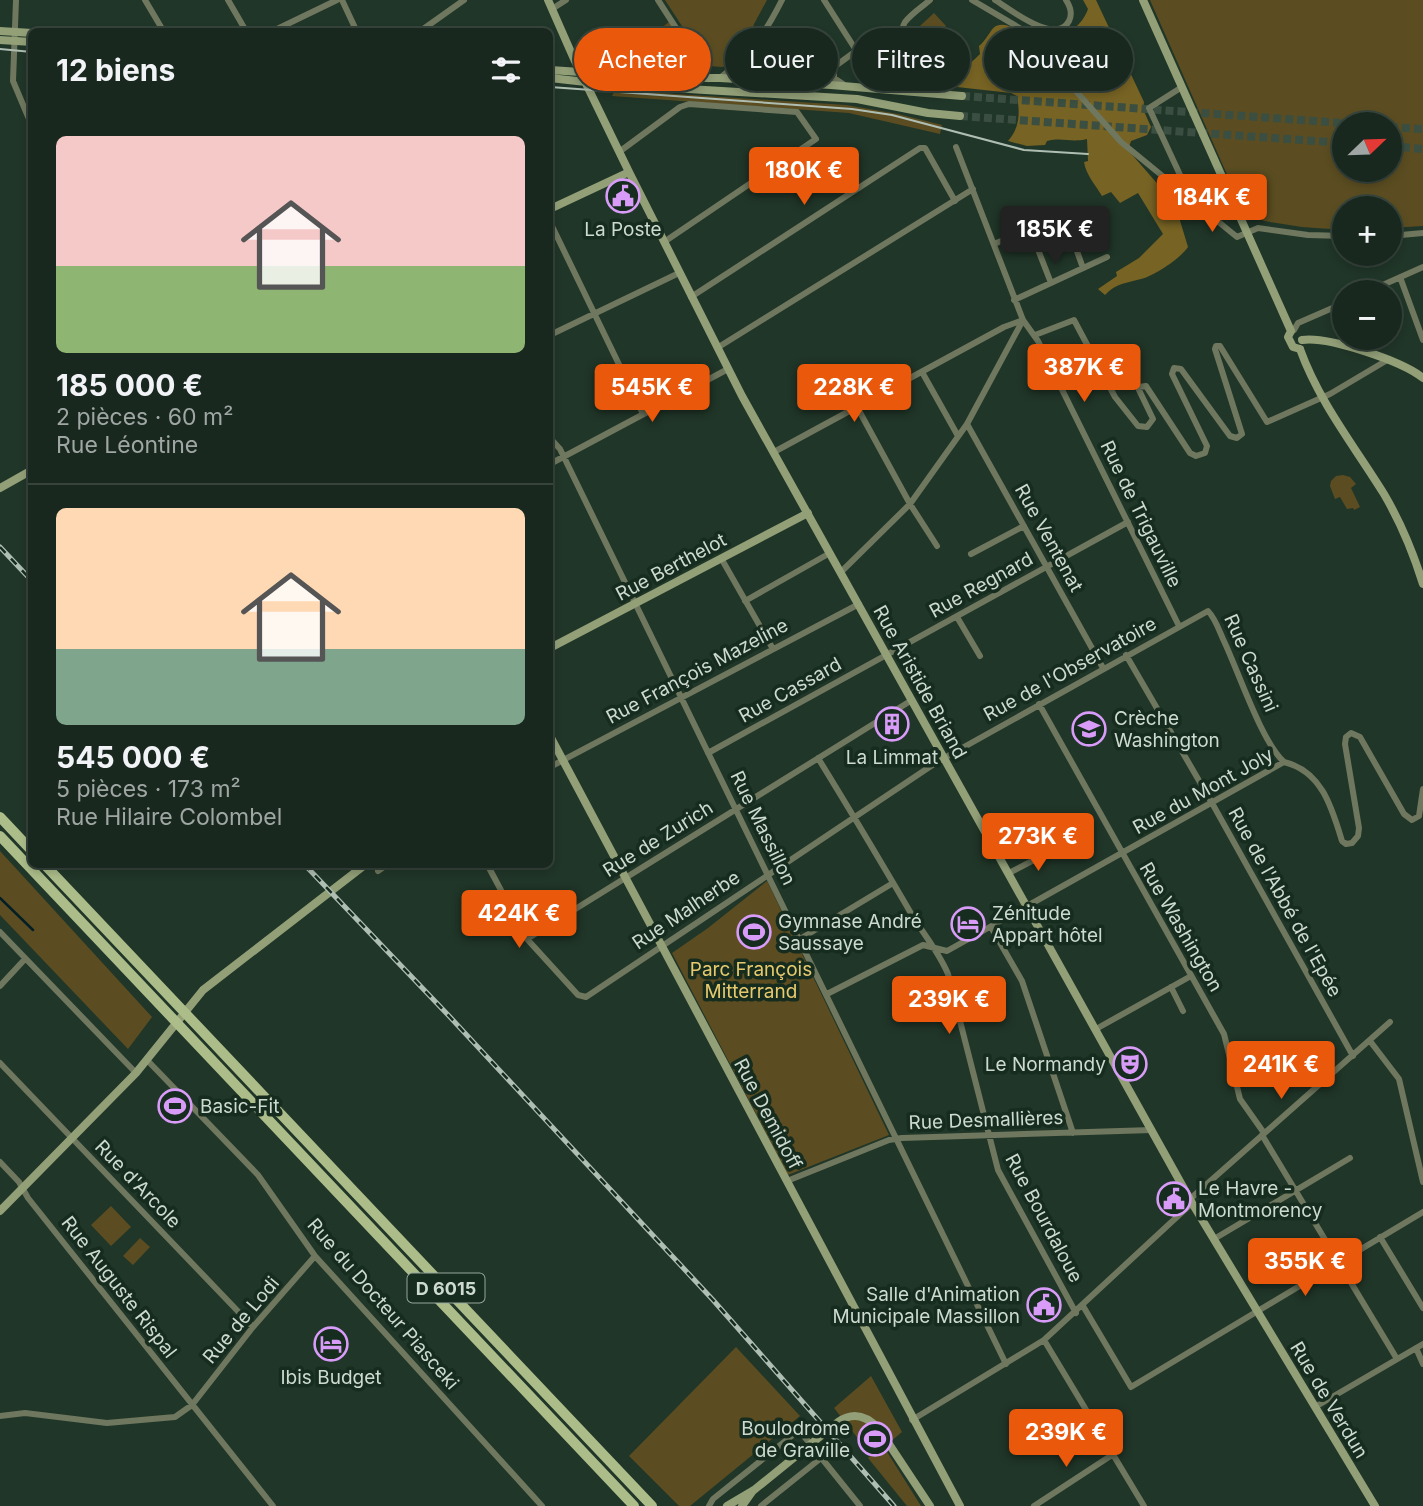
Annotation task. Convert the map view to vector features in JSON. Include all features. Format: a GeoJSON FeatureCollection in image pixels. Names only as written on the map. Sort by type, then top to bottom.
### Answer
{"type":"FeatureCollection","features":[{"type":"Feature","properties":{"kind":"main road"},"geometry":{"type":"LineString","coordinates":[[0,817],[28,847]]}},
{"type":"Feature","properties":{"kind":"main road","name":"D 6015"},"geometry":{"type":"LineString","coordinates":[[0,836],[28,865]]}},
{"type":"Feature","properties":{"kind":"main road","name":"D 6015"},"geometry":{"type":"LineString","coordinates":[[30,868],[634,1506]]}},
{"type":"Feature","properties":{"kind":"main road","name":"D 6015"},"geometry":{"type":"LineString","coordinates":[[48,868],[652,1506]]}},
{"type":"Feature","properties":{"kind":"street"},"geometry":{"type":"LineString","coordinates":[[16,0],[13,81],[28,116]]}},
{"type":"Feature","properties":{"kind":"street"},"geometry":{"type":"LineString","coordinates":[[145,0],[162,28]]}},
{"type":"Feature","properties":{"kind":"street"},"geometry":{"type":"LineString","coordinates":[[228,0],[245,28]]}},
{"type":"Feature","properties":{"kind":"street"},"geometry":{"type":"LineString","coordinates":[[281,28],[340,0],[355,28]]}},
{"type":"Feature","properties":{"kind":"street"},"geometry":{"type":"LineString","coordinates":[[425,28],[464,0]]}},
{"type":"Feature","properties":{"kind":"street"},"geometry":{"type":"LineString","coordinates":[[550,4],[566,0]]}},
{"type":"Feature","properties":{"kind":"street"},"geometry":{"type":"LineString","coordinates":[[658,0],[676,28]]}},
{"type":"Feature","properties":{"kind":"street"},"geometry":{"type":"LineString","coordinates":[[720,78],[753,49],[768,29],[782,0]]}},
{"type":"Feature","properties":{"kind":"street"},"geometry":{"type":"LineString","coordinates":[[824,0],[852,45]]}},
{"type":"Feature","properties":{"kind":"street"},"geometry":{"type":"LineString","coordinates":[[902,28],[905,22],[930,0]]}},
{"type":"Feature","properties":{"kind":"street"},"geometry":{"type":"LineString","coordinates":[[972,0],[1040,40],[1051,50],[1075,90],[1121,142],[1237,237],[1258,228],[1332,236]]}},
{"type":"Feature","properties":{"kind":"street"},"geometry":{"type":"LineString","coordinates":[[995,0],[1038,26],[1054,31],[1065,26],[1069,20],[1071,8],[1066,0]]}},
{"type":"Feature","properties":{"kind":"street"},"geometry":{"type":"LineString","coordinates":[[1143,0],[1246,233],[1293,330],[1298,332],[1322,398],[1391,506],[1407,538],[1423,584]]}},
{"type":"Feature","properties":{"kind":"street","name":"Rue Aristide Briand"},"geometry":{"type":"LineString","coordinates":[[550,4],[574,58]]}},
{"type":"Feature","properties":{"kind":"street"},"geometry":{"type":"LineString","coordinates":[[0,31],[28,41]]}},
{"type":"Feature","properties":{"kind":"street"},"geometry":{"type":"LineString","coordinates":[[0,40],[28,34]]}},
{"type":"Feature","properties":{"kind":"street"},"geometry":{"type":"LineString","coordinates":[[852,54],[837,63],[832,71],[838,83],[852,86]]}},
{"type":"Feature","properties":{"kind":"street"},"geometry":{"type":"LineString","coordinates":[[553,70],[574,72]]}},
{"type":"Feature","properties":{"kind":"street"},"geometry":{"type":"LineString","coordinates":[[553,78],[574,80]]}},
{"type":"Feature","properties":{"kind":"street"},"geometry":{"type":"LineString","coordinates":[[711,79],[852,88]]}},
{"type":"Feature","properties":{"kind":"street"},"geometry":{"type":"LineString","coordinates":[[1182,87],[1149,108],[1181,177],[1185,195]]}},
{"type":"Feature","properties":{"kind":"street"},"geometry":{"type":"LineString","coordinates":[[711,89],[857,99],[928,113],[960,116]]}},
{"type":"Feature","properties":{"kind":"street","name":"Rue Aristide Briand"},"geometry":{"type":"LineString","coordinates":[[589,91],[728,369],[1191,1201]]}},
{"type":"Feature","properties":{"kind":"street"},"geometry":{"type":"LineString","coordinates":[[896,91],[962,96]]}},
{"type":"Feature","properties":{"kind":"street"},"geometry":{"type":"LineString","coordinates":[[619,152],[680,107],[689,104],[797,112],[816,139],[664,242]]}},
{"type":"Feature","properties":{"kind":"street"},"geometry":{"type":"LineString","coordinates":[[691,297],[920,148],[928,151],[954,201]]}},
{"type":"Feature","properties":{"kind":"street","name":"Rue de Trigauville"},"geometry":{"type":"LineString","coordinates":[[956,148],[1023,320],[1035,335],[1179,626]]}},
{"type":"Feature","properties":{"kind":"street"},"geometry":{"type":"LineString","coordinates":[[553,208],[629,172]]}},
{"type":"Feature","properties":{"kind":"street"},"geometry":{"type":"LineString","coordinates":[[717,348],[973,189]]}},
{"type":"Feature","properties":{"kind":"street"},"geometry":{"type":"LineString","coordinates":[[993,244],[1064,215],[1083,268]]}},
{"type":"Feature","properties":{"kind":"street"},"geometry":{"type":"LineString","coordinates":[[553,228],[643,414]]}},
{"type":"Feature","properties":{"kind":"street"},"geometry":{"type":"LineString","coordinates":[[1030,229],[1051,283]]}},
{"type":"Feature","properties":{"kind":"street"},"geometry":{"type":"LineString","coordinates":[[1402,235],[1423,233]]}},
{"type":"Feature","properties":{"kind":"street"},"geometry":{"type":"LineString","coordinates":[[1014,299],[1107,257]]}},
{"type":"Feature","properties":{"kind":"street"},"geometry":{"type":"LineString","coordinates":[[1393,280],[1423,267]]}},
{"type":"Feature","properties":{"kind":"street"},"geometry":{"type":"LineString","coordinates":[[553,334],[679,272]]}},
{"type":"Feature","properties":{"kind":"street"},"geometry":{"type":"LineString","coordinates":[[1400,277],[1423,340]]}},
{"type":"Feature","properties":{"kind":"street"},"geometry":{"type":"LineString","coordinates":[[1293,330],[1298,323],[1332,308]]}},
{"type":"Feature","properties":{"kind":"street"},"geometry":{"type":"LineString","coordinates":[[774,452],[1004,327],[1023,320]]}},
{"type":"Feature","properties":{"kind":"street"},"geometry":{"type":"LineString","coordinates":[[841,572],[910,504],[967,424],[1023,320]]}},
{"type":"Feature","properties":{"kind":"street"},"geometry":{"type":"LineString","coordinates":[[1035,335],[1074,320],[1115,397],[1138,426],[1147,427],[1153,419],[1139,390],[1140,385],[1143,385],[1190,453],[1196,456],[1205,453],[1207,446],[1172,374],[1174,368],[1181,369],[1230,436],[1237,438],[1242,434],[1214,349],[1216,346],[1220,346],[1267,422],[1322,398],[1389,359]]}},
{"type":"Feature","properties":{"kind":"street"},"geometry":{"type":"LineString","coordinates":[[1301,344],[1320,340],[1389,359],[1423,378]]}},
{"type":"Feature","properties":{"kind":"street"},"geometry":{"type":"LineString","coordinates":[[553,462],[728,369]]}},
{"type":"Feature","properties":{"kind":"street"},"geometry":{"type":"LineString","coordinates":[[922,372],[958,436]]}},
{"type":"Feature","properties":{"kind":"street"},"geometry":{"type":"LineString","coordinates":[[857,407],[910,504],[937,546]]}},
{"type":"Feature","properties":{"kind":"street","name":"Rue Ventenat"},"geometry":{"type":"LineString","coordinates":[[967,424],[1103,668]]}},
{"type":"Feature","properties":{"kind":"street","name":"Rue Massillon"},"geometry":{"type":"LineString","coordinates":[[553,440],[636,603],[1006,1364]]}},
{"type":"Feature","properties":{"kind":"street"},"geometry":{"type":"LineString","coordinates":[[0,488],[28,472]]}},
{"type":"Feature","properties":{"kind":"street","name":"Rue Berthelot"},"geometry":{"type":"LineString","coordinates":[[553,646],[808,513]]}},
{"type":"Feature","properties":{"kind":"street","name":"Rue Regnard"},"geometry":{"type":"LineString","coordinates":[[887,656],[1128,522]]}},
{"type":"Feature","properties":{"kind":"street"},"geometry":{"type":"LineString","coordinates":[[971,554],[1024,526]]}},
{"type":"Feature","properties":{"kind":"street"},"geometry":{"type":"LineString","coordinates":[[745,601],[830,553]]}},
{"type":"Feature","properties":{"kind":"street"},"geometry":{"type":"LineString","coordinates":[[722,558],[773,649]]}},
{"type":"Feature","properties":{"kind":"street","name":"Rue François Mazeline"},"geometry":{"type":"LineString","coordinates":[[553,765],[859,604]]}},
{"type":"Feature","properties":{"kind":"street","name":"Rue de l'Observatoire"},"geometry":{"type":"LineString","coordinates":[[944,757],[1179,626],[1205,612],[1211,612]]}},
{"type":"Feature","properties":{"kind":"street","name":"Rue Cassini"},"geometry":{"type":"LineString","coordinates":[[1211,612],[1263,730],[1277,756],[1284,762]]}},
{"type":"Feature","properties":{"kind":"street"},"geometry":{"type":"LineString","coordinates":[[957,617],[980,656]]}},
{"type":"Feature","properties":{"kind":"street","name":"Rue de l'Abbé de l'Epée"},"geometry":{"type":"LineString","coordinates":[[1126,655],[1353,1056]]}},
{"type":"Feature","properties":{"kind":"street","name":"Rue Cassard"},"geometry":{"type":"LineString","coordinates":[[708,753],[887,656]]}},
{"type":"Feature","properties":{"kind":"street","name":"Rue de Zurich"},"geometry":{"type":"LineString","coordinates":[[527,939],[912,699]]}},
{"type":"Feature","properties":{"kind":"street","name":"Rue Washington"},"geometry":{"type":"LineString","coordinates":[[1039,704],[1224,1034],[1240,1099],[1397,1359]]}},
{"type":"Feature","properties":{"kind":"street","name":"Rue du Mont Joly"},"geometry":{"type":"LineString","coordinates":[[827,994],[923,945],[947,951],[1284,762],[1297,767],[1322,788],[1332,806],[1342,841],[1346,844],[1356,840],[1359,828],[1345,744],[1346,737],[1351,733],[1360,737],[1405,814],[1412,820],[1421,818],[1423,789]]}},
{"type":"Feature","properties":{"kind":"street","name":"Rue Demidoff"},"geometry":{"type":"LineString","coordinates":[[553,742],[960,1506]]}},
{"type":"Feature","properties":{"kind":"street","name":"Rue Malherbe"},"geometry":{"type":"LineString","coordinates":[[527,939],[578,995],[586,996],[944,757]]}},
{"type":"Feature","properties":{"kind":"street","name":"Rue Bourdaloue"},"geometry":{"type":"LineString","coordinates":[[818,758],[925,936],[935,948],[948,974],[998,1170],[1076,1313]]}},
{"type":"Feature","properties":{"kind":"street"},"geometry":{"type":"LineString","coordinates":[[1009,873],[1055,849]]}},
{"type":"Feature","properties":{"kind":"street"},"geometry":{"type":"LineString","coordinates":[[0,1211],[74,1139],[136,1073],[202,990],[363,868]]}},
{"type":"Feature","properties":{"kind":"street"},"geometry":{"type":"LineString","coordinates":[[378,871],[382,868]]}},
{"type":"Feature","properties":{"kind":"street"},"geometry":{"type":"LineString","coordinates":[[489,868],[527,939]]}},
{"type":"Feature","properties":{"kind":"street"},"geometry":{"type":"LineString","coordinates":[[800,939],[893,883]]}},
{"type":"Feature","properties":{"kind":"street"},"geometry":{"type":"LineString","coordinates":[[991,927],[1022,981],[1073,1133]]}},
{"type":"Feature","properties":{"kind":"street"},"geometry":{"type":"LineString","coordinates":[[0,932],[136,1073]]}},
{"type":"Feature","properties":{"kind":"street"},"geometry":{"type":"LineString","coordinates":[[0,986],[25,959]]}},
{"type":"Feature","properties":{"kind":"street"},"geometry":{"type":"LineString","coordinates":[[1096,1029],[1191,976]]}},
{"type":"Feature","properties":{"kind":"street"},"geometry":{"type":"LineString","coordinates":[[1171,987],[1183,1011]]}},
{"type":"Feature","properties":{"kind":"street"},"geometry":{"type":"LineString","coordinates":[[913,1420],[1044,1340],[1076,1313],[1263,1134],[1390,1022]]}},
{"type":"Feature","properties":{"kind":"street"},"geometry":{"type":"LineString","coordinates":[[1370,1041],[1399,1079],[1423,1182]]}},
{"type":"Feature","properties":{"kind":"street","name":"Rue du Docteur Piasceki"},"geometry":{"type":"LineString","coordinates":[[147,1060],[258,1175],[315,1256],[542,1506]]}},
{"type":"Feature","properties":{"kind":"street","name":"Rue d'Arcole"},"geometry":{"type":"LineString","coordinates":[[0,1063],[253,1327]]}},
{"type":"Feature","properties":{"kind":"street","name":"Rue Desmallières"},"geometry":{"type":"LineString","coordinates":[[787,1181],[896,1138],[1152,1130]]}},
{"type":"Feature","properties":{"kind":"street"},"geometry":{"type":"LineString","coordinates":[[1214,1239],[1350,1158]]}},
{"type":"Feature","properties":{"kind":"street","name":"Rue Auguste Rispal"},"geometry":{"type":"LineString","coordinates":[[0,1162],[273,1506]]}},
{"type":"Feature","properties":{"kind":"street","name":"Rue de Verdun"},"geometry":{"type":"LineString","coordinates":[[1191,1201],[1375,1506]]}},
{"type":"Feature","properties":{"kind":"street"},"geometry":{"type":"LineString","coordinates":[[1083,1306],[1131,1387],[1423,1212]]}},
{"type":"Feature","properties":{"kind":"street"},"geometry":{"type":"LineString","coordinates":[[1380,1237],[1423,1308]]}},
{"type":"Feature","properties":{"kind":"street","name":"Rue de Lodi"},"geometry":{"type":"LineString","coordinates":[[192,1405],[253,1327],[315,1256]]}},
{"type":"Feature","properties":{"kind":"street"},"geometry":{"type":"LineString","coordinates":[[1044,1340],[1144,1506]]}},
{"type":"Feature","properties":{"kind":"street"},"geometry":{"type":"LineString","coordinates":[[1315,1408],[1420,1346],[1423,1364]]}},
{"type":"Feature","properties":{"kind":"street"},"geometry":{"type":"LineString","coordinates":[[0,1416],[25,1413],[107,1423],[175,1417],[192,1405]]}},
{"type":"Feature","properties":{"kind":"street"},"geometry":{"type":"LineString","coordinates":[[727,1506],[754,1490],[838,1422],[851,1415],[872,1421],[879,1429],[930,1506]]}},
{"type":"Feature","properties":{"kind":"street"},"geometry":{"type":"LineString","coordinates":[[709,1506],[713,1499],[799,1430],[860,1506]]}},
{"type":"Feature","properties":{"kind":"street"},"geometry":{"type":"LineString","coordinates":[[1034,1506],[1112,1455]]}},
{"type":"Feature","properties":{"kind":"street"},"geometry":{"type":"LineString","coordinates":[[761,1506],[821,1458]]}},
{"type":"Feature","properties":{"kind":"street"},"geometry":{"type":"LineString","coordinates":[[742,1506],[754,1490]]}},
{"type":"Feature","properties":{"kind":"green space"},"geometry":{"type":"Polygon","coordinates":[[[665,0],[767,0],[753,28],[725,28],[723,67],[711,66],[711,28],[683,28],[665,0]]]}},
{"type":"Feature","properties":{"kind":"green space"},"geometry":{"type":"Polygon","coordinates":[[[1150,0],[1423,0],[1423,226],[1402,227],[1402,196],[1332,196],[1332,229],[1264,221],[1240,204],[1150,0]]]}},
{"type":"Feature","properties":{"kind":"green space"},"geometry":{"type":"Polygon","coordinates":[[[934,13],[946,26],[944,28],[918,28],[934,13]]]}},
{"type":"Feature","properties":{"kind":"green space"},"geometry":{"type":"Polygon","coordinates":[[[669,22],[673,28],[661,28],[669,22]]]}},
{"type":"Feature","properties":{"kind":"green space"},"geometry":{"type":"Polygon","coordinates":[[[614,91],[630,91],[846,105],[942,125],[940,134],[849,113],[612,96],[614,91]]]}},
{"type":"Feature","properties":{"kind":"green space"},"geometry":{"type":"Polygon","coordinates":[[[1336,476],[1350,477],[1356,484],[1351,488],[1360,507],[1354,510],[1347,509],[1340,497],[1335,499],[1330,486],[1336,476]]]}},
{"type":"Feature","properties":{"kind":"green space"},"geometry":{"type":"Polygon","coordinates":[[[0,851],[152,1017],[128,1049],[0,915],[0,851]]]}},
{"type":"Feature","properties":{"kind":"green space","name":"Parc François Mitterrand"},"geometry":{"type":"Polygon","coordinates":[[[767,881],[889,1135],[788,1175],[672,953],[767,881]]]}},
{"type":"Feature","properties":{"kind":"green space"},"geometry":{"type":"Polygon","coordinates":[[[111,1206],[131,1227],[111,1246],[91,1225],[111,1206]]]}},
{"type":"Feature","properties":{"kind":"green space"},"geometry":{"type":"Polygon","coordinates":[[[140,1238],[150,1247],[133,1265],[123,1256],[140,1238]]]}},
{"type":"Feature","properties":{"kind":"green space"},"geometry":{"type":"Polygon","coordinates":[[[736,1347],[800,1416],[690,1506],[679,1506],[629,1456],[736,1347]]]}},
{"type":"Feature","properties":{"kind":"green space","name":"Boulodrome de Graville"},"geometry":{"type":"Polygon","coordinates":[[[871,1376],[902,1432],[884,1447],[921,1506],[907,1506],[868,1458],[871,1455],[834,1408],[871,1376]]]}},
{"type":"Feature","properties":{"kind":"shaded area"},"geometry":{"type":"Polygon","coordinates":[[[1083,0],[1096,0],[1109,28],[1075,28],[1088,9],[1083,0]]]}},
{"type":"Feature","properties":{"kind":"shaded area"},"geometry":{"type":"Polygon","coordinates":[[[1004,25],[1013,28],[993,28],[1004,25]]]}},
{"type":"Feature","properties":{"kind":"shaded area"},"geometry":{"type":"Polygon","coordinates":[[[984,41],[984,90],[970,88],[970,63],[980,54],[979,46],[984,41]]]}},
{"type":"Feature","properties":{"kind":"shaded area"},"geometry":{"type":"Polygon","coordinates":[[[1133,79],[1144,102],[1143,109],[1151,127],[1147,135],[1131,141],[1128,150],[1175,204],[1188,247],[1180,256],[1160,270],[1118,286],[1105,295],[1098,289],[1117,276],[1116,272],[1139,258],[1163,234],[1138,193],[1120,203],[1111,192],[1102,196],[1085,167],[1084,162],[1088,161],[1087,139],[1053,140],[1047,141],[1045,145],[1027,146],[1008,141],[1015,130],[1019,108],[1017,96],[993,91],[1133,91],[1133,79]]]}},
{"type":"Feature","properties":{"kind":"waterway"},"geometry":{"type":"LineString","coordinates":[[0,898],[33,930]]}},
{"type":"Feature","properties":{"kind":"tunnel"},"geometry":{"type":"LineString","coordinates":[[962,96],[1332,122]]}},
{"type":"Feature","properties":{"kind":"tunnel"},"geometry":{"type":"LineString","coordinates":[[960,116],[1332,142]]}},
{"type":"Feature","properties":{"kind":"tunnel"},"geometry":{"type":"LineString","coordinates":[[1402,128],[1423,129]]}},
{"type":"Feature","properties":{"kind":"tunnel"},"geometry":{"type":"LineString","coordinates":[[1402,147],[1423,149]]}},
{"type":"Feature","properties":{"kind":"tram line"},"geometry":{"type":"LineString","coordinates":[[0,49],[28,52]]}},
{"type":"Feature","properties":{"kind":"tram line"},"geometry":{"type":"LineString","coordinates":[[553,87],[852,109],[892,115],[1024,150],[1088,154]]}},
{"type":"Feature","properties":{"kind":"railway"},"geometry":{"type":"LineString","coordinates":[[0,547],[28,577]]}},
{"type":"Feature","properties":{"kind":"railway"},"geometry":{"type":"LineString","coordinates":[[308,868],[713,1300],[894,1506]]}},
{"type":"Feature","properties":{"kind":"place","name":"La Poste"},"geometry":{"type":"Point","coordinates":[623,196]}},
{"type":"Feature","properties":{"kind":"place","name":"La Limmat"},"geometry":{"type":"Point","coordinates":[892,724]}},
{"type":"Feature","properties":{"kind":"place","name":"Crèche Washington"},"geometry":{"type":"Point","coordinates":[1089,729]}},
{"type":"Feature","properties":{"kind":"place","name":"Zénitude Appart hôtel"},"geometry":{"type":"Point","coordinates":[968,924]}},
{"type":"Feature","properties":{"kind":"place","name":"Gymnase André Saussaye"},"geometry":{"type":"Point","coordinates":[754,932]}},
{"type":"Feature","properties":{"kind":"place","name":"Le Normandy"},"geometry":{"type":"Point","coordinates":[1130,1064]}},
{"type":"Feature","properties":{"kind":"place","name":"Basic-Fit"},"geometry":{"type":"Point","coordinates":[175,1106]}},
{"type":"Feature","properties":{"kind":"place","name":"Le Havre - Montmorency"},"geometry":{"type":"Point","coordinates":[1174,1199]}},
{"type":"Feature","properties":{"kind":"place","name":"Salle d'Animation Municipale Massillon"},"geometry":{"type":"Point","coordinates":[1044,1305]}},
{"type":"Feature","properties":{"kind":"place","name":"Ibis Budget"},"geometry":{"type":"Point","coordinates":[331,1344]}},
{"type":"Feature","properties":{"kind":"place","name":"Boulodrome de Graville"},"geometry":{"type":"Point","coordinates":[875,1439]}}]}
